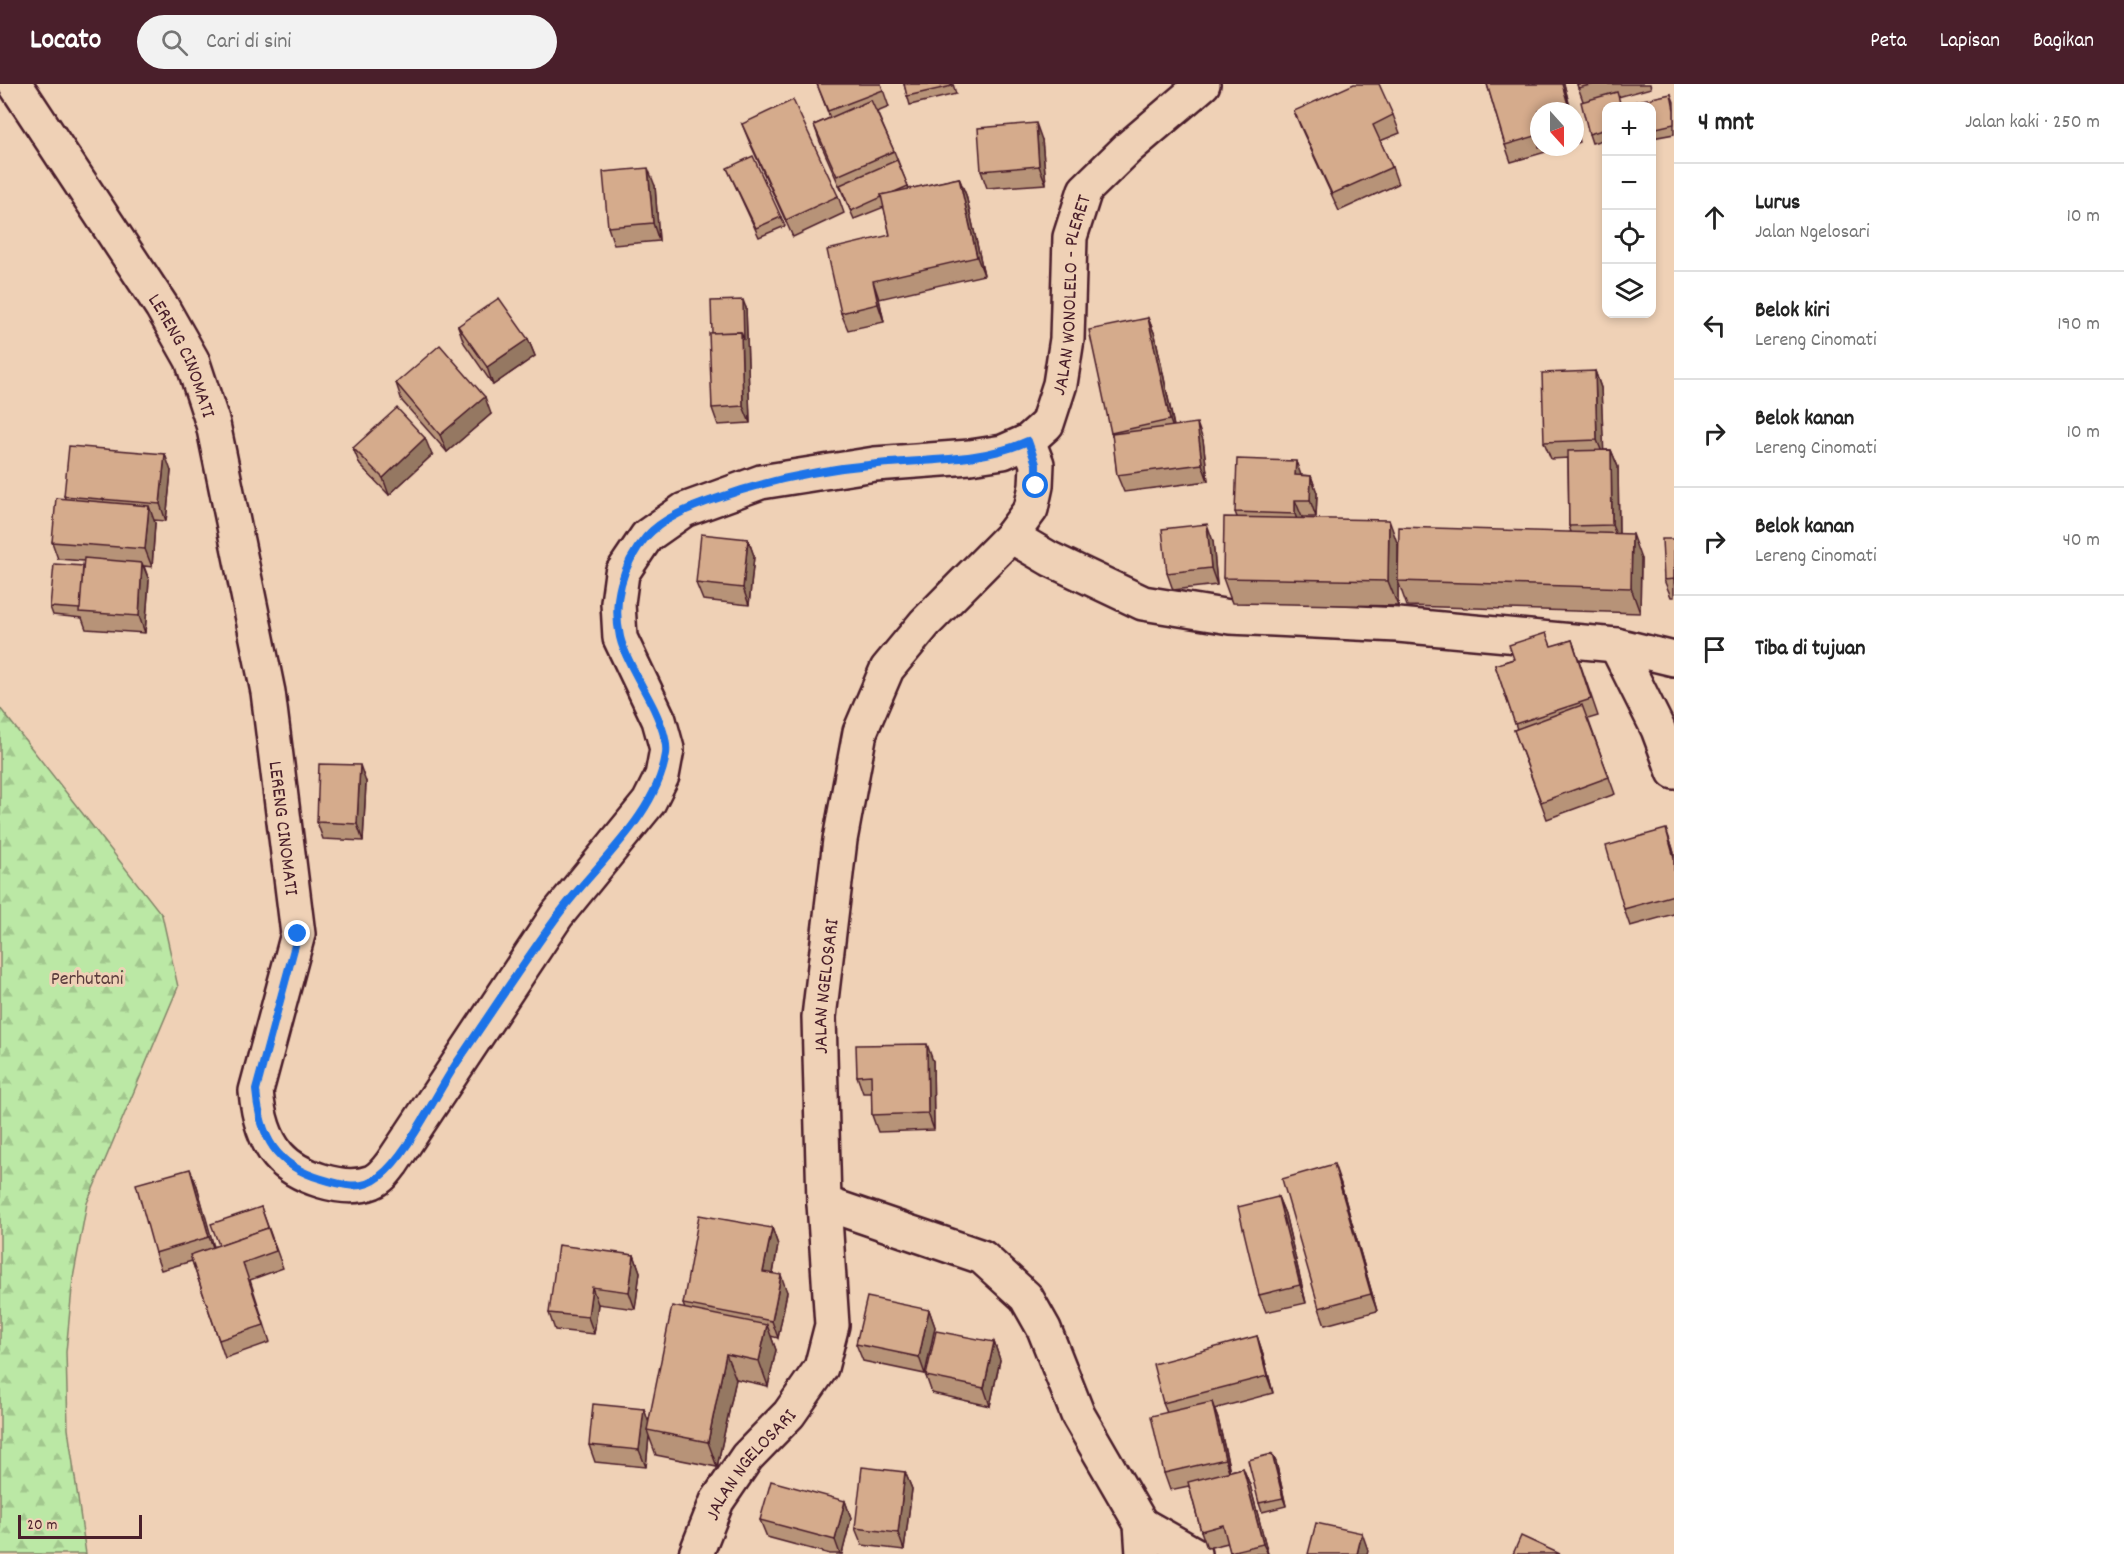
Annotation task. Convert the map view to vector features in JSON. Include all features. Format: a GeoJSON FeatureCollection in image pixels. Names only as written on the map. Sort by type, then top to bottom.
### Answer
{"type":"FeatureCollection","features":[{"type":"Feature","properties":{"kind":"main road","name":"LERENG CINOMATI"},"geometry":{"type":"LineString","coordinates":[[15,84],[162,307],[192,360],[213,424],[268,692],[298,934],[256,1090],[258,1107],[268,1139],[278,1155],[304,1174],[346,1186],[372,1182],[382,1176],[412,1136],[446,1078],[557,915],[650,802],[662,776],[667,748],[659,720],[620,638],[618,603],[622,573],[647,536],[684,510],[761,482],[875,464],[981,456],[1003,452],[1028,441]]}},
{"type":"Feature","properties":{"kind":"main road","name":"JALAN WONOLELO - PLERET"},"geometry":{"type":"LineString","coordinates":[[1028,441],[1047,424],[1060,384],[1066,339],[1070,237],[1085,190],[1128,148],[1203,84]]}},
{"type":"Feature","properties":{"kind":"main road","name":"JALAN NGELOSARI"},"geometry":{"type":"LineString","coordinates":[[696,1554],[723,1492],[747,1457],[789,1414],[821,1368],[832,1325],[824,1203],[819,1017],[840,840],[860,732],[887,669],[925,623],[1011,536],[1031,509],[1036,486],[1036,464],[1028,441]]}},
{"type":"Feature","properties":{"kind":"main road"},"geometry":{"type":"LineString","coordinates":[[1011,536],[1050,559],[1143,603],[1230,617],[1398,625],[1616,645],[1674,658]]}},
{"type":"Feature","properties":{"kind":"main road"},"geometry":{"type":"LineString","coordinates":[[1616,645],[1658,729],[1674,772]]}},
{"type":"Feature","properties":{"kind":"main road"},"geometry":{"type":"LineString","coordinates":[[824,1203],[982,1257],[1026,1297],[1044,1329],[1078,1414],[1142,1539],[1194,1554]]}},
{"type":"Feature","properties":{"kind":"green space","name":"Perhutani"},"geometry":{"type":"Polygon","coordinates":[[[0,708],[162,915],[178,987],[87,1203],[73,1278],[66,1352],[68,1429],[86,1554],[0,1554],[0,708]]]}},
{"type":"Feature","properties":{"kind":"building"},"geometry":{"type":"Polygon","coordinates":[[[817,84],[881,84],[883,90],[828,111],[817,84]]]}},
{"type":"Feature","properties":{"kind":"building"},"geometry":{"type":"Polygon","coordinates":[[[904,84],[952,84],[952,86],[907,96],[904,84]]]}},
{"type":"Feature","properties":{"kind":"building"},"geometry":{"type":"Polygon","coordinates":[[[1354,84],[1379,84],[1393,115],[1373,125],[1392,167],[1332,194],[1294,111],[1354,84]]]}},
{"type":"Feature","properties":{"kind":"building"},"geometry":{"type":"Polygon","coordinates":[[[1487,84],[1562,84],[1567,102],[1530,102],[1530,138],[1505,145],[1487,84]]]}},
{"type":"Feature","properties":{"kind":"building"},"geometry":{"type":"Polygon","coordinates":[[[1577,84],[1594,84],[1578,88],[1577,84]]]}},
{"type":"Feature","properties":{"kind":"building"},"geometry":{"type":"Polygon","coordinates":[[[1617,92],[1620,102],[1602,102],[1602,130],[1589,134],[1584,114],[1584,102],[1581,102],[1617,92]]]}},
{"type":"Feature","properties":{"kind":"building"},"geometry":{"type":"Polygon","coordinates":[[[1671,94],[1674,124],[1656,128],[1656,102],[1633,102],[1671,94]]]}},
{"type":"Feature","properties":{"kind":"building"},"geometry":{"type":"Polygon","coordinates":[[[793,100],[838,196],[786,220],[742,124],[793,100]]]}},
{"type":"Feature","properties":{"kind":"building"},"geometry":{"type":"Polygon","coordinates":[[[871,100],[894,151],[837,176],[814,125],[871,100]]]}},
{"type":"Feature","properties":{"kind":"building"},"geometry":{"type":"Polygon","coordinates":[[[1036,123],[1039,166],[981,171],[978,128],[1036,123]]]}},
{"type":"Feature","properties":{"kind":"building"},"geometry":{"type":"Polygon","coordinates":[[[753,156],[781,217],[756,228],[727,168],[753,156]]]}},
{"type":"Feature","properties":{"kind":"building"},"geometry":{"type":"Polygon","coordinates":[[[897,160],[908,186],[881,195],[882,197],[851,211],[840,185],[897,160]]]}},
{"type":"Feature","properties":{"kind":"building"},"geometry":{"type":"Polygon","coordinates":[[[648,168],[653,223],[608,227],[603,172],[648,168]]]}},
{"type":"Feature","properties":{"kind":"building"},"geometry":{"type":"Polygon","coordinates":[[[959,178],[977,257],[873,281],[878,304],[841,313],[827,250],[890,235],[881,195],[959,178]]]}},
{"type":"Feature","properties":{"kind":"building"},"geometry":{"type":"Polygon","coordinates":[[[499,298],[528,339],[487,367],[458,326],[499,298]]]}},
{"type":"Feature","properties":{"kind":"building"},"geometry":{"type":"Polygon","coordinates":[[[743,300],[744,340],[741,332],[712,333],[711,301],[743,300]]]}},
{"type":"Feature","properties":{"kind":"building"},"geometry":{"type":"Polygon","coordinates":[[[1148,318],[1170,420],[1111,433],[1089,330],[1148,318]]]}},
{"type":"Feature","properties":{"kind":"building"},"geometry":{"type":"Polygon","coordinates":[[[741,332],[743,406],[712,408],[709,333],[741,332]]]}},
{"type":"Feature","properties":{"kind":"building"},"geometry":{"type":"Polygon","coordinates":[[[440,345],[485,397],[440,435],[396,383],[440,345]]]}},
{"type":"Feature","properties":{"kind":"building"},"geometry":{"type":"Polygon","coordinates":[[[1595,371],[1597,440],[1544,442],[1542,373],[1595,371]]]}},
{"type":"Feature","properties":{"kind":"building"},"geometry":{"type":"Polygon","coordinates":[[[397,408],[425,438],[383,478],[353,448],[397,408]]]}},
{"type":"Feature","properties":{"kind":"building"},"geometry":{"type":"Polygon","coordinates":[[[1197,423],[1202,464],[1117,475],[1112,434],[1197,423]]]}},
{"type":"Feature","properties":{"kind":"building"},"geometry":{"type":"Polygon","coordinates":[[[69,446],[165,454],[160,504],[64,496],[69,446]]]}},
{"type":"Feature","properties":{"kind":"building"},"geometry":{"type":"Polygon","coordinates":[[[1611,450],[1612,525],[1569,526],[1568,451],[1611,450]]]}},
{"type":"Feature","properties":{"kind":"building"},"geometry":{"type":"Polygon","coordinates":[[[1237,459],[1296,461],[1295,475],[1311,476],[1310,500],[1295,500],[1295,514],[1235,512],[1237,459]]]}},
{"type":"Feature","properties":{"kind":"building"},"geometry":{"type":"Polygon","coordinates":[[[56,498],[149,506],[145,549],[52,542],[56,498]]]}},
{"type":"Feature","properties":{"kind":"building"},"geometry":{"type":"Polygon","coordinates":[[[1224,517],[1389,520],[1388,581],[1223,578],[1224,517]]]}},
{"type":"Feature","properties":{"kind":"building"},"geometry":{"type":"Polygon","coordinates":[[[1207,524],[1211,568],[1167,573],[1162,529],[1207,524]]]}},
{"type":"Feature","properties":{"kind":"building"},"geometry":{"type":"Polygon","coordinates":[[[1399,527],[1632,534],[1631,588],[1398,581],[1399,527]]]}},
{"type":"Feature","properties":{"kind":"building"},"geometry":{"type":"Polygon","coordinates":[[[701,534],[748,539],[743,588],[696,583],[701,534]]]}},
{"type":"Feature","properties":{"kind":"building"},"geometry":{"type":"Polygon","coordinates":[[[1662,539],[1674,539],[1674,579],[1664,580],[1662,539]]]}},
{"type":"Feature","properties":{"kind":"building"},"geometry":{"type":"Polygon","coordinates":[[[84,558],[142,563],[139,616],[79,612],[84,558]]]}},
{"type":"Feature","properties":{"kind":"building"},"geometry":{"type":"Polygon","coordinates":[[[54,564],[83,566],[80,609],[50,607],[54,564]]]}},
{"type":"Feature","properties":{"kind":"building"},"geometry":{"type":"Polygon","coordinates":[[[1546,633],[1551,646],[1572,640],[1591,699],[1515,724],[1495,665],[1514,659],[1509,645],[1546,633]]]}},
{"type":"Feature","properties":{"kind":"building"},"geometry":{"type":"Polygon","coordinates":[[[1582,705],[1609,777],[1541,802],[1514,730],[1582,705]]]}},
{"type":"Feature","properties":{"kind":"building"},"geometry":{"type":"Polygon","coordinates":[[[319,764],[360,765],[357,824],[317,822],[319,764]]]}},
{"type":"Feature","properties":{"kind":"building"},"geometry":{"type":"Polygon","coordinates":[[[1666,829],[1674,858],[1674,895],[1624,909],[1606,846],[1666,829]]]}},
{"type":"Feature","properties":{"kind":"building"},"geometry":{"type":"Polygon","coordinates":[[[927,1044],[928,1113],[872,1115],[871,1075],[857,1076],[856,1045],[927,1044]]]}},
{"type":"Feature","properties":{"kind":"building"},"geometry":{"type":"Polygon","coordinates":[[[1334,1164],[1371,1294],[1319,1308],[1282,1179],[1334,1164]]]}},
{"type":"Feature","properties":{"kind":"building"},"geometry":{"type":"Polygon","coordinates":[[[190,1169],[209,1237],[155,1253],[136,1184],[190,1169]]]}},
{"type":"Feature","properties":{"kind":"building"},"geometry":{"type":"Polygon","coordinates":[[[1278,1197],[1300,1285],[1259,1295],[1238,1207],[1278,1197]]]}},
{"type":"Feature","properties":{"kind":"building"},"geometry":{"type":"Polygon","coordinates":[[[261,1207],[271,1236],[268,1228],[219,1245],[211,1224],[261,1207]]]}},
{"type":"Feature","properties":{"kind":"building"},"geometry":{"type":"Polygon","coordinates":[[[699,1215],[772,1228],[763,1272],[781,1275],[772,1321],[683,1304],[699,1215]]]}},
{"type":"Feature","properties":{"kind":"building"},"geometry":{"type":"Polygon","coordinates":[[[268,1228],[276,1251],[243,1263],[264,1325],[219,1340],[190,1255],[268,1228]]]}},
{"type":"Feature","properties":{"kind":"building"},"geometry":{"type":"Polygon","coordinates":[[[558,1245],[634,1255],[629,1292],[592,1287],[588,1317],[549,1313],[558,1245]]]}},
{"type":"Feature","properties":{"kind":"building"},"geometry":{"type":"Polygon","coordinates":[[[867,1297],[929,1310],[919,1357],[856,1344],[867,1297]]]}},
{"type":"Feature","properties":{"kind":"building"},"geometry":{"type":"Polygon","coordinates":[[[672,1306],[767,1325],[759,1361],[726,1354],[708,1442],[647,1430],[672,1306]]]}},
{"type":"Feature","properties":{"kind":"building"},"geometry":{"type":"Polygon","coordinates":[[[936,1331],[994,1342],[984,1388],[926,1376],[936,1331]]]}},
{"type":"Feature","properties":{"kind":"building"},"geometry":{"type":"Polygon","coordinates":[[[1257,1336],[1267,1376],[1163,1403],[1153,1364],[1257,1336]]]}},
{"type":"Feature","properties":{"kind":"building"},"geometry":{"type":"Polygon","coordinates":[[[1212,1402],[1225,1459],[1164,1473],[1151,1416],[1212,1402]]]}},
{"type":"Feature","properties":{"kind":"building"},"geometry":{"type":"Polygon","coordinates":[[[593,1404],[644,1409],[639,1450],[589,1445],[593,1404]]]}},
{"type":"Feature","properties":{"kind":"building"},"geometry":{"type":"Polygon","coordinates":[[[1272,1454],[1283,1498],[1259,1503],[1248,1460],[1272,1454]]]}},
{"type":"Feature","properties":{"kind":"building"},"geometry":{"type":"Polygon","coordinates":[[[862,1467],[905,1472],[898,1533],[855,1528],[862,1467]]]}},
{"type":"Feature","properties":{"kind":"building"},"geometry":{"type":"Polygon","coordinates":[[[1243,1468],[1263,1544],[1230,1552],[1223,1525],[1201,1531],[1188,1482],[1243,1468]]]}},
{"type":"Feature","properties":{"kind":"building"},"geometry":{"type":"Polygon","coordinates":[[[771,1481],[845,1501],[835,1540],[760,1520],[771,1481]]]}},
{"type":"Feature","properties":{"kind":"building"},"geometry":{"type":"Polygon","coordinates":[[[1316,1523],[1362,1533],[1357,1554],[1308,1554],[1316,1523]]]}},
{"type":"Feature","properties":{"kind":"building"},"geometry":{"type":"Polygon","coordinates":[[[1521,1536],[1560,1554],[1513,1554],[1521,1536]]]}},
{"type":"Feature","properties":{"kind":"route"},"geometry":{"type":"LineString","coordinates":[[298,934],[256,1090],[262,1123],[278,1155],[304,1174],[346,1186],[372,1182],[382,1176],[412,1136],[446,1078],[557,915],[650,802],[662,776],[667,748],[659,720],[620,638],[618,603],[622,573],[647,536],[684,510],[761,482],[875,464],[970,458],[1003,452],[1028,441],[1036,464],[1036,486]]}}]}
